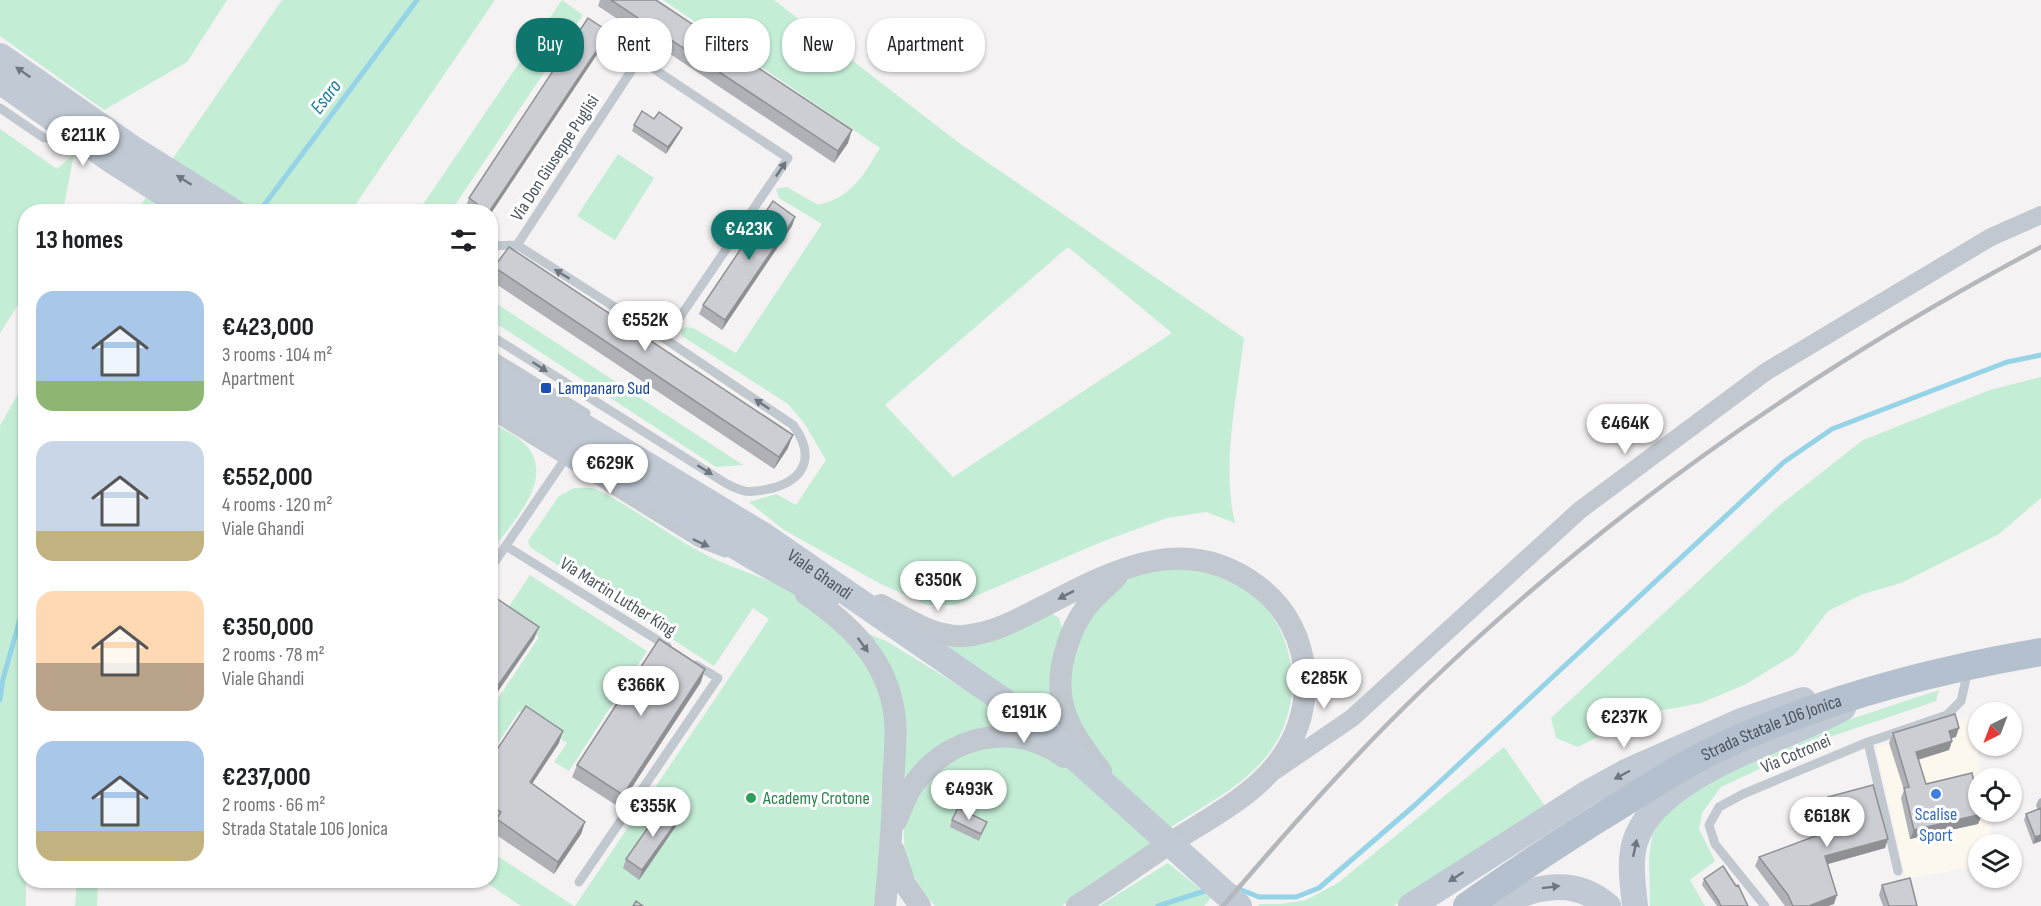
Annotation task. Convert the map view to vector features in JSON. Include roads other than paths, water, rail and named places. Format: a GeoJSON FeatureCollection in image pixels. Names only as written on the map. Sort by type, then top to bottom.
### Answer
{"type":"FeatureCollection","features":[{"type":"Feature","properties":{"kind":"main road"},"geometry":{"type":"LineString","coordinates":[[0,56],[132,148],[221,204]]}},
{"type":"Feature","properties":{"kind":"main road"},"geometry":{"type":"LineString","coordinates":[[0,81],[80,138],[181,204]]}},
{"type":"Feature","properties":{"kind":"main road","name":"Viale Ghandi"},"geometry":{"type":"LineString","coordinates":[[498,375],[758,546],[1004,701],[1060,745],[1239,906]]}},
{"type":"Feature","properties":{"kind":"main road","name":"Viale Ghandi"},"geometry":{"type":"LineString","coordinates":[[498,401],[758,546]]}},
{"type":"Feature","properties":{"kind":"main road","name":"Strada Statale 106 Jonica"},"geometry":{"type":"LineString","coordinates":[[1467,906],[1572,835],[1707,753],[1780,722],[1875,691],[1969,664],[2041,652]]}},
{"type":"Feature","properties":{"kind":"main road"},"geometry":{"type":"LineString","coordinates":[[1411,906],[1586,794],[1672,750],[1787,704],[1831,694],[1875,691]]}},
{"type":"Feature","properties":{"kind":"main road"},"geometry":{"type":"LineString","coordinates":[[1635,906],[1632,856],[1635,840],[1656,808],[1670,794],[1708,769],[1810,726],[1875,691]]}},
{"type":"Feature","properties":{"kind":"main road"},"geometry":{"type":"LineString","coordinates":[[1496,906],[1535,889],[1566,886],[1589,892],[1608,906]]}},
{"type":"Feature","properties":{"kind":"street"},"geometry":{"type":"LineString","coordinates":[[1077,906],[1353,718],[1580,510],[1767,371],[1991,237],[2041,215]]}},
{"type":"Feature","properties":{"kind":"street"},"geometry":{"type":"LineString","coordinates":[[758,546],[872,600],[933,632],[962,636],[987,632],[1017,621],[1099,578],[1150,560],[1192,557],[1236,571],[1274,599],[1303,650],[1306,696],[1304,714],[1287,750],[1263,778]]}},
{"type":"Feature","properties":{"kind":"street"},"geometry":{"type":"LineString","coordinates":[[758,546],[846,623],[877,664],[889,690],[894,718],[892,835],[885,906]]}},
{"type":"Feature","properties":{"kind":"street"},"geometry":{"type":"LineString","coordinates":[[1120,572],[1085,609],[1072,632],[1062,660],[1059,684],[1061,705],[1068,723],[1082,746],[1124,801]]}},
{"type":"Feature","properties":{"kind":"street"},"geometry":{"type":"LineString","coordinates":[[920,906],[905,884],[892,835],[913,785],[930,765],[954,747],[990,736],[1028,740],[1055,750],[1124,801]]}},
{"type":"Feature","properties":{"kind":"lane","name":"Via Don Giuseppe Puglisi"},"geometry":{"type":"LineString","coordinates":[[517,245],[639,59],[788,158],[665,339]]}},
{"type":"Feature","properties":{"kind":"lane"},"geometry":{"type":"LineString","coordinates":[[0,108],[44,138],[80,138]]}},
{"type":"Feature","properties":{"kind":"lane","name":"Via Don Giuseppe Puglisi"},"geometry":{"type":"LineString","coordinates":[[498,246],[517,245],[665,339],[793,425],[804,440],[806,453],[803,467],[795,478],[765,490],[746,492],[727,484],[498,340]]}},
{"type":"Feature","properties":{"kind":"lane"},"geometry":{"type":"LineString","coordinates":[[498,359],[598,421]]}},
{"type":"Feature","properties":{"kind":"lane"},"geometry":{"type":"LineString","coordinates":[[579,409],[586,397]]}},
{"type":"Feature","properties":{"kind":"lane"},"geometry":{"type":"LineString","coordinates":[[498,419],[697,542],[734,557],[758,546],[732,503]]}},
{"type":"Feature","properties":{"kind":"lane"},"geometry":{"type":"LineString","coordinates":[[498,558],[564,459]]}},
{"type":"Feature","properties":{"kind":"lane","name":"Via Martin Luther King"},"geometry":{"type":"LineString","coordinates":[[506,546],[678,653]]}},
{"type":"Feature","properties":{"kind":"lane","name":"Via Martin Luther King"},"geometry":{"type":"LineString","coordinates":[[579,882],[718,678],[688,659]]}},
{"type":"Feature","properties":{"kind":"lane","name":"Via Cotronei"},"geometry":{"type":"LineString","coordinates":[[1765,906],[1715,844],[1709,825],[1719,807],[1743,794],[1868,742],[1947,716],[1960,701],[1969,664]]}},
{"type":"Feature","properties":{"kind":"lane"},"geometry":{"type":"LineString","coordinates":[[1868,742],[1898,871]]}},
{"type":"Feature","properties":{"kind":"waterway","name":"Esaro"},"geometry":{"type":"LineString","coordinates":[[265,204],[417,0]]}},
{"type":"Feature","properties":{"kind":"waterway"},"geometry":{"type":"LineString","coordinates":[[1234,887],[1259,897],[1296,897],[1319,888],[1415,805],[1784,462],[1832,429],[2007,362],[2041,355]]}},
{"type":"Feature","properties":{"kind":"waterway","name":"Esaro"},"geometry":{"type":"LineString","coordinates":[[0,700],[3,679],[18,626]]}},
{"type":"Feature","properties":{"kind":"waterway"},"geometry":{"type":"LineString","coordinates":[[1158,906],[1211,889]]}},
{"type":"Feature","properties":{"kind":"railway"},"geometry":{"type":"LineString","coordinates":[[1223,906],[1321,794],[1398,713],[1495,622],[1567,561],[1641,502],[1795,392],[1957,293],[2041,247]]}},
{"type":"Feature","properties":{"kind":"place","name":"Lampanaro Sud"},"geometry":{"type":"Point","coordinates":[546,388]}},
{"type":"Feature","properties":{"kind":"place","name":"Scalise Sport"},"geometry":{"type":"Point","coordinates":[1936,794]}},
{"type":"Feature","properties":{"kind":"place","name":"Academy Crotone"},"geometry":{"type":"Point","coordinates":[751,798]}}]}
